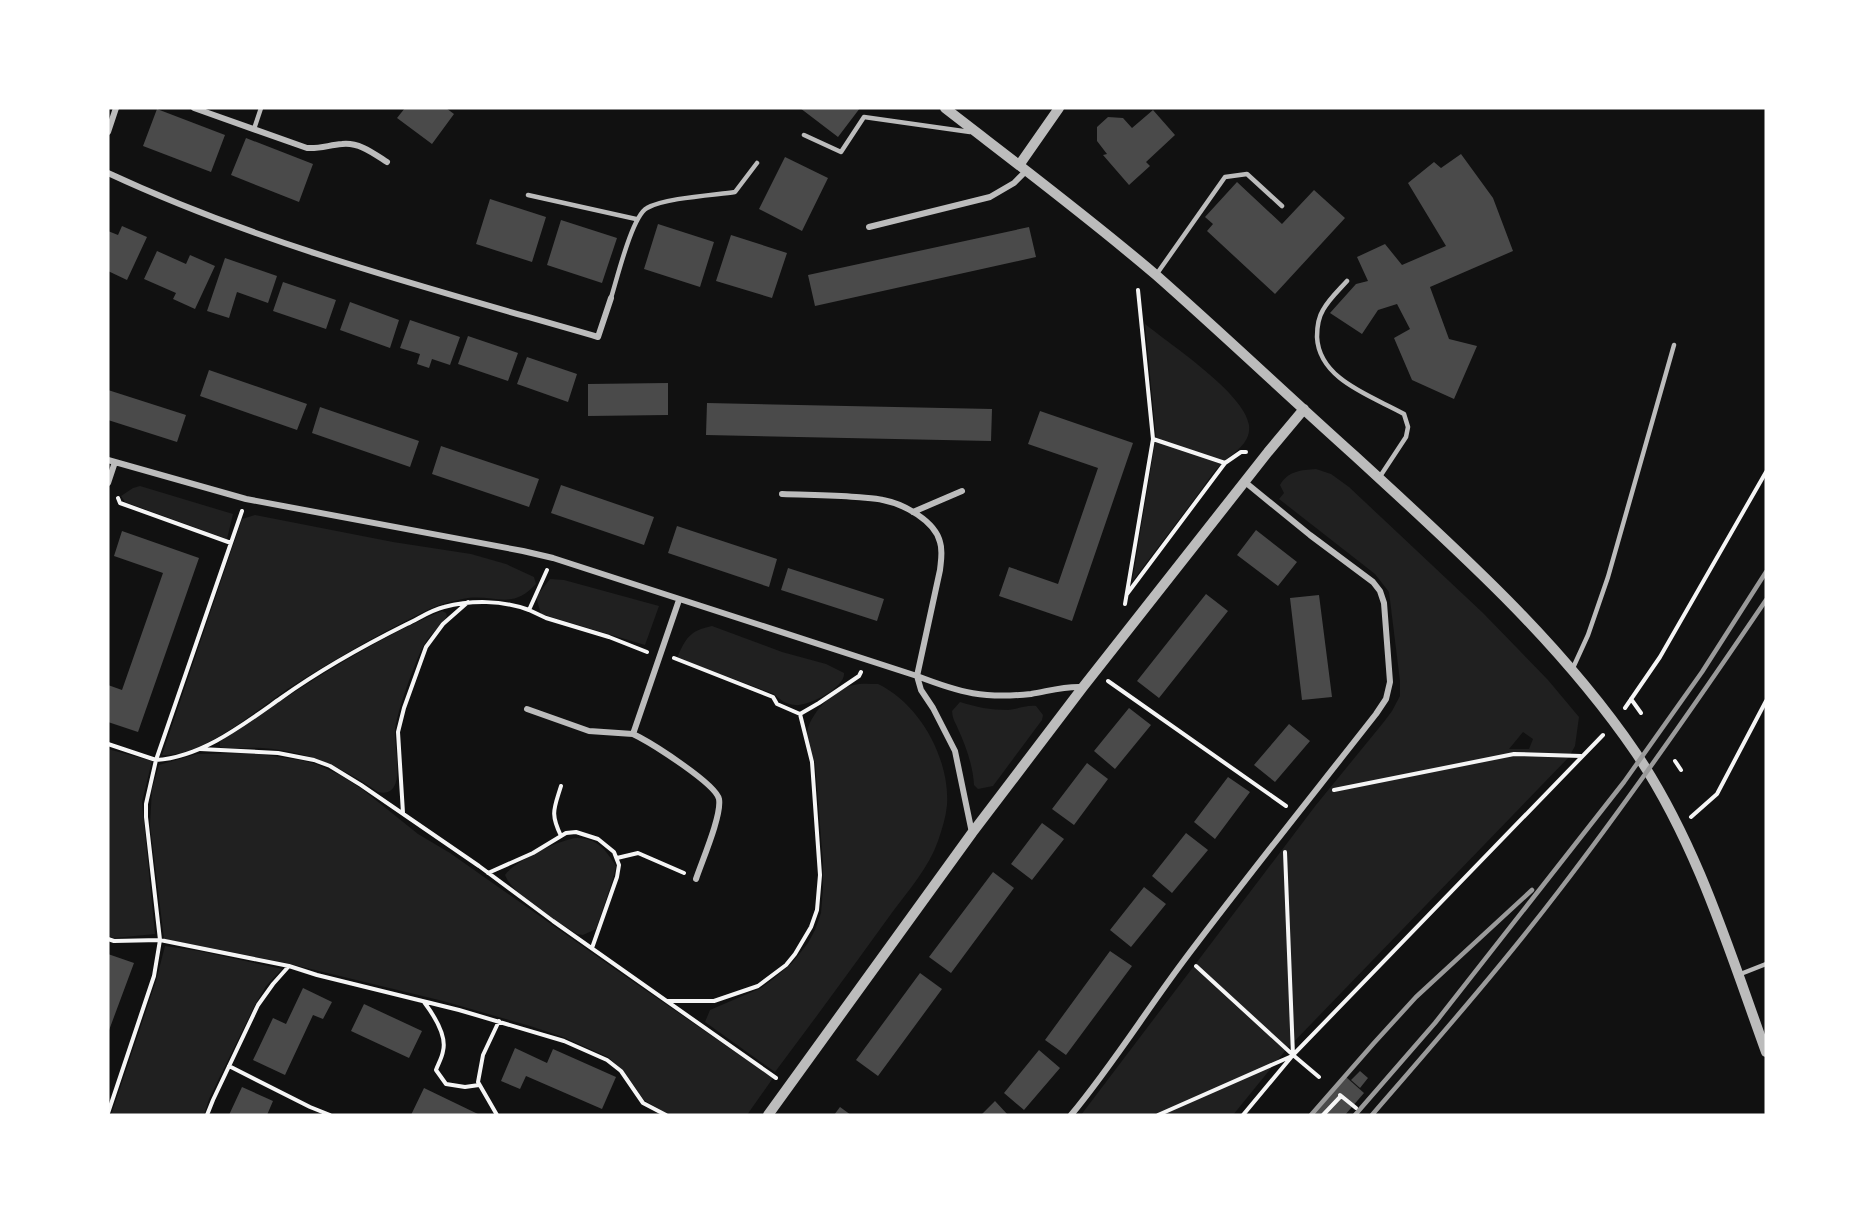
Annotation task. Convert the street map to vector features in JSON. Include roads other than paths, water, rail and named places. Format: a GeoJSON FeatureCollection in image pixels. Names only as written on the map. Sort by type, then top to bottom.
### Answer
{"type":"FeatureCollection","features":[{"type":"Feature","properties":{"kind":"street"},"geometry":{"type":"LineString","coordinates":[[108,132],[116,108]]}},
{"type":"Feature","properties":{"kind":"street"},"geometry":{"type":"LineString","coordinates":[[195,108],[307,148],[354,144],[387,162]]}},
{"type":"Feature","properties":{"kind":"street"},"geometry":{"type":"LineString","coordinates":[[945,108],[1024,167],[1156,275],[1379,478],[1511,604],[1572,670],[1636,754],[1679,827],[1707,889],[1766,1052]]}},
{"type":"Feature","properties":{"kind":"street"},"geometry":{"type":"LineString","coordinates":[[869,227],[990,197],[1014,183],[1059,108]]}},
{"type":"Feature","properties":{"kind":"street"},"geometry":{"type":"LineString","coordinates":[[108,173],[255,233],[337,261],[598,337],[611,298]]}},
{"type":"Feature","properties":{"kind":"street"},"geometry":{"type":"LineString","coordinates":[[768,1115],[972,833],[1083,687],[1304,409]]}},
{"type":"Feature","properties":{"kind":"street"},"geometry":{"type":"LineString","coordinates":[[108,459],[246,499],[553,558],[970,694],[995,696],[1047,692],[1068,686],[1083,687]]}},
{"type":"Feature","properties":{"kind":"street"},"geometry":{"type":"LineString","coordinates":[[108,483],[116,462]]}},
{"type":"Feature","properties":{"kind":"street"},"geometry":{"type":"LineString","coordinates":[[1071,1115],[1097,1084],[1187,957],[1376,714],[1389,691],[1384,603],[1380,591],[1373,582],[1311,536],[1245,482]]}},
{"type":"Feature","properties":{"kind":"street"},"geometry":{"type":"LineString","coordinates":[[913,512],[962,491]]}},
{"type":"Feature","properties":{"kind":"street"},"geometry":{"type":"LineString","coordinates":[[782,494],[883,499],[913,512],[934,530],[940,540],[942,553],[916,676],[921,690],[955,751],[972,833]]}},
{"type":"Feature","properties":{"kind":"street"},"geometry":{"type":"LineString","coordinates":[[633,734],[680,600]]}},
{"type":"Feature","properties":{"kind":"street"},"geometry":{"type":"LineString","coordinates":[[527,709],[589,731],[633,734],[646,740],[711,786],[720,801],[696,879]]}},
{"type":"Feature","properties":{"kind":"lane"},"geometry":{"type":"LineString","coordinates":[[254,129],[261,108]]}},
{"type":"Feature","properties":{"kind":"lane"},"geometry":{"type":"LineString","coordinates":[[804,135],[842,152],[864,117],[977,133]]}},
{"type":"Feature","properties":{"kind":"lane"},"geometry":{"type":"LineString","coordinates":[[611,298],[636,219],[646,208],[664,202],[735,192],[757,163]]}},
{"type":"Feature","properties":{"kind":"lane"},"geometry":{"type":"LineString","coordinates":[[1156,275],[1225,177],[1247,174],[1282,206]]}},
{"type":"Feature","properties":{"kind":"lane"},"geometry":{"type":"LineString","coordinates":[[528,195],[636,219]]}},
{"type":"Feature","properties":{"kind":"lane"},"geometry":{"type":"LineString","coordinates":[[1347,280],[1323,310],[1317,328],[1318,347],[1334,373],[1359,391],[1404,414],[1408,427],[1406,437],[1379,478]]}},
{"type":"Feature","properties":{"kind":"lane"},"geometry":{"type":"LineString","coordinates":[[1572,670],[1588,635],[1608,577],[1674,345]]}},
{"type":"Feature","properties":{"kind":"lane"},"geometry":{"type":"LineString","coordinates":[[1738,975],[1766,964]]}},
{"type":"Feature","properties":{"kind":"railway"},"geometry":{"type":"LineString","coordinates":[[1355,1115],[1435,1023],[1624,782],[1702,672],[1766,572]]}},
{"type":"Feature","properties":{"kind":"railway"},"geometry":{"type":"LineString","coordinates":[[1372,1115],[1536,921],[1664,748],[1766,600]]}},
{"type":"Feature","properties":{"kind":"railway"},"geometry":{"type":"LineString","coordinates":[[1311,1115],[1416,997],[1532,890]]}}]}
